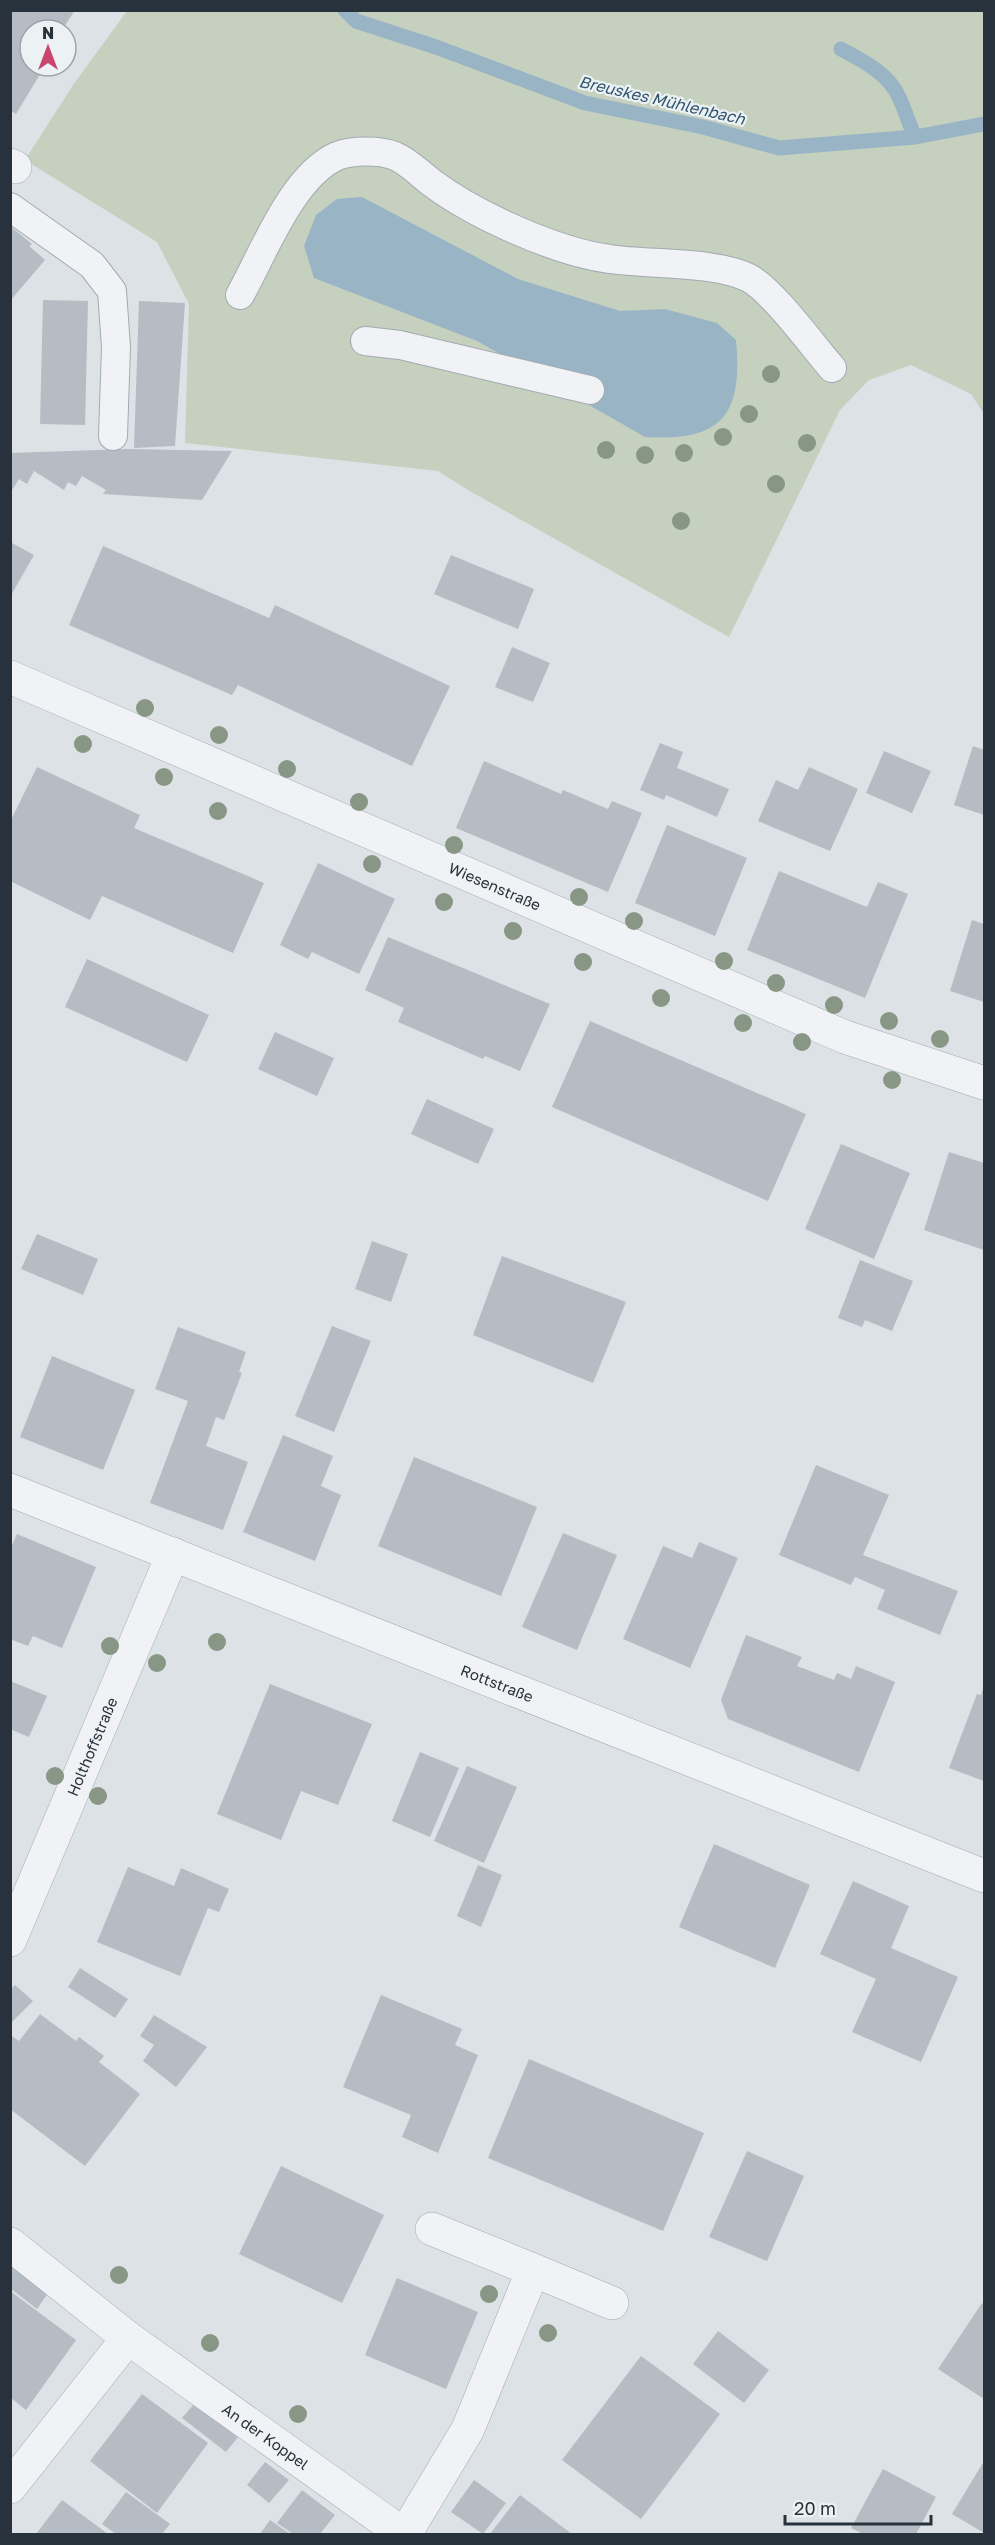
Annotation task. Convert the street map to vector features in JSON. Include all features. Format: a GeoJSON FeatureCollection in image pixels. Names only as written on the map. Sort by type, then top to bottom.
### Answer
{"type":"FeatureCollection","features":[{"type":"Feature","properties":{"kind":"street","name":"Wiesenstraße"},"geometry":{"type":"LineString","coordinates":[[10,677],[845,1038],[984,1083]]}},
{"type":"Feature","properties":{"kind":"street","name":"Rottstraße"},"geometry":{"type":"LineString","coordinates":[[10,1490],[984,1876]]}},
{"type":"Feature","properties":{"kind":"street","name":"Holthoffstraße"},"geometry":{"type":"LineString","coordinates":[[10,1940],[173,1554]]}},
{"type":"Feature","properties":{"kind":"street"},"geometry":{"type":"LineString","coordinates":[[432,2229],[612,2303]]}},
{"type":"Feature","properties":{"kind":"street","name":"An der Koppel"},"geometry":{"type":"LineString","coordinates":[[10,2244],[128,2338],[404,2535],[468,2429],[533,2270]]}},
{"type":"Feature","properties":{"kind":"street"},"geometry":{"type":"LineString","coordinates":[[10,2487],[128,2338]]}},
{"type":"Feature","properties":{"kind":"lane"},"geometry":{"type":"LineString","coordinates":[[240,295],[279,221],[310,176],[338,156],[375,152],[395,156],[409,164],[434,185],[461,201],[537,239],[561,248],[607,259],[697,267],[726,271],[749,278],[767,292],[832,368]]}},
{"type":"Feature","properties":{"kind":"lane"},"geometry":{"type":"LineString","coordinates":[[10,207],[93,265],[112,291],[116,347],[113,436]]}},
{"type":"Feature","properties":{"kind":"lane"},"geometry":{"type":"LineString","coordinates":[[364,341],[400,345],[590,390]]}},
{"type":"Feature","properties":{"kind":"green space"},"geometry":{"type":"Polygon","coordinates":[[[127,11],[984,11],[984,414],[971,394],[911,365],[869,380],[840,410],[729,637],[438,471],[185,443],[189,304],[157,242],[25,160],[73,85],[127,11]]]}},
{"type":"Feature","properties":{"kind":"water"},"geometry":{"type":"Polygon","coordinates":[[[362,197],[518,279],[620,311],[665,309],[717,323],[736,340],[736,388],[731,405],[722,418],[709,428],[693,434],[645,437],[477,341],[314,278],[304,246],[316,215],[337,199],[362,197]]]}},
{"type":"Feature","properties":{"kind":"building"},"geometry":{"type":"Polygon","coordinates":[[[10,10],[75,10],[70,18],[18,18],[18,78],[38,78],[16,114],[10,110],[10,10]]]}},
{"type":"Feature","properties":{"kind":"building"},"geometry":{"type":"Polygon","coordinates":[[[10,226],[32,244],[29,246],[45,260],[10,301],[10,226]]]}},
{"type":"Feature","properties":{"kind":"building"},"geometry":{"type":"Polygon","coordinates":[[[43,300],[88,301],[85,425],[40,424],[43,300]]]}},
{"type":"Feature","properties":{"kind":"building"},"geometry":{"type":"Polygon","coordinates":[[[139,301],[185,303],[175,446],[134,448],[139,301]]]}},
{"type":"Feature","properties":{"kind":"building"},"geometry":{"type":"Polygon","coordinates":[[[128,449],[232,451],[202,500],[103,494],[106,490],[82,476],[76,486],[68,482],[64,490],[34,471],[27,484],[19,479],[10,493],[10,453],[128,449]]]}},
{"type":"Feature","properties":{"kind":"building"},"geometry":{"type":"Polygon","coordinates":[[[10,542],[34,555],[10,597],[10,542]]]}},
{"type":"Feature","properties":{"kind":"building"},"geometry":{"type":"Polygon","coordinates":[[[103,546],[269,618],[275,605],[450,686],[412,766],[238,685],[232,695],[69,625],[103,546]]]}},
{"type":"Feature","properties":{"kind":"building"},"geometry":{"type":"Polygon","coordinates":[[[451,555],[534,589],[518,629],[434,594],[451,555]]]}},
{"type":"Feature","properties":{"kind":"building"},"geometry":{"type":"Polygon","coordinates":[[[512,647],[550,663],[533,702],[495,687],[512,647]]]}},
{"type":"Feature","properties":{"kind":"building"},"geometry":{"type":"Polygon","coordinates":[[[660,743],[683,752],[677,768],[729,789],[717,817],[666,795],[664,800],[640,790],[660,743]]]}},
{"type":"Feature","properties":{"kind":"building"},"geometry":{"type":"Polygon","coordinates":[[[973,746],[984,750],[984,815],[954,805],[973,746]]]}},
{"type":"Feature","properties":{"kind":"building"},"geometry":{"type":"Polygon","coordinates":[[[884,751],[931,771],[912,813],[866,793],[884,751]]]}},
{"type":"Feature","properties":{"kind":"building"},"geometry":{"type":"Polygon","coordinates":[[[484,761],[561,794],[563,790],[608,809],[612,801],[642,813],[608,892],[456,828],[484,761]]]}},
{"type":"Feature","properties":{"kind":"building"},"geometry":{"type":"Polygon","coordinates":[[[37,767],[140,815],[134,828],[264,883],[233,953],[102,896],[90,920],[10,881],[10,822],[37,767]]]}},
{"type":"Feature","properties":{"kind":"building"},"geometry":{"type":"Polygon","coordinates":[[[809,767],[858,789],[830,851],[758,821],[776,780],[798,790],[809,767]]]}},
{"type":"Feature","properties":{"kind":"building"},"geometry":{"type":"Polygon","coordinates":[[[667,825],[747,858],[715,936],[635,903],[667,825]]]}},
{"type":"Feature","properties":{"kind":"building"},"geometry":{"type":"Polygon","coordinates":[[[318,863],[395,899],[359,974],[312,952],[308,959],[280,945],[318,863]]]}},
{"type":"Feature","properties":{"kind":"building"},"geometry":{"type":"Polygon","coordinates":[[[779,871],[867,907],[878,882],[908,894],[865,998],[747,950],[779,871]]]}},
{"type":"Feature","properties":{"kind":"building"},"geometry":{"type":"Polygon","coordinates":[[[972,920],[984,924],[984,1002],[950,991],[972,920]]]}},
{"type":"Feature","properties":{"kind":"building"},"geometry":{"type":"Polygon","coordinates":[[[388,937],[550,1004],[520,1071],[485,1056],[483,1059],[398,1022],[404,1008],[365,990],[388,937]]]}},
{"type":"Feature","properties":{"kind":"building"},"geometry":{"type":"Polygon","coordinates":[[[87,959],[209,1015],[187,1062],[65,1007],[87,959]]]}},
{"type":"Feature","properties":{"kind":"building"},"geometry":{"type":"Polygon","coordinates":[[[590,1021],[806,1114],[768,1201],[552,1107],[590,1021]]]}},
{"type":"Feature","properties":{"kind":"building"},"geometry":{"type":"Polygon","coordinates":[[[275,1032],[334,1058],[317,1096],[258,1069],[275,1032]]]}},
{"type":"Feature","properties":{"kind":"building"},"geometry":{"type":"Polygon","coordinates":[[[427,1099],[494,1129],[478,1164],[411,1134],[427,1099]]]}},
{"type":"Feature","properties":{"kind":"building"},"geometry":{"type":"Polygon","coordinates":[[[841,1144],[910,1173],[874,1259],[805,1229],[841,1144]]]}},
{"type":"Feature","properties":{"kind":"building"},"geometry":{"type":"Polygon","coordinates":[[[949,1152],[984,1163],[984,1250],[924,1230],[949,1152]]]}},
{"type":"Feature","properties":{"kind":"building"},"geometry":{"type":"Polygon","coordinates":[[[37,1234],[98,1259],[83,1295],[21,1269],[37,1234]]]}},
{"type":"Feature","properties":{"kind":"building"},"geometry":{"type":"Polygon","coordinates":[[[372,1241],[408,1254],[391,1302],[355,1289],[372,1241]]]}},
{"type":"Feature","properties":{"kind":"building"},"geometry":{"type":"Polygon","coordinates":[[[502,1256],[626,1302],[593,1383],[473,1335],[502,1256]]]}},
{"type":"Feature","properties":{"kind":"building"},"geometry":{"type":"Polygon","coordinates":[[[860,1260],[913,1281],[892,1331],[865,1320],[862,1327],[838,1318],[860,1260]]]}},
{"type":"Feature","properties":{"kind":"building"},"geometry":{"type":"Polygon","coordinates":[[[332,1326],[371,1341],[334,1432],[295,1416],[332,1326]]]}},
{"type":"Feature","properties":{"kind":"building"},"geometry":{"type":"Polygon","coordinates":[[[178,1327],[246,1352],[239,1372],[242,1373],[224,1420],[216,1417],[206,1446],[248,1462],[223,1530],[150,1503],[188,1401],[155,1389],[178,1327]]]}},
{"type":"Feature","properties":{"kind":"building"},"geometry":{"type":"Polygon","coordinates":[[[52,1356],[135,1390],[103,1470],[20,1437],[52,1356]]]}},
{"type":"Feature","properties":{"kind":"building"},"geometry":{"type":"Polygon","coordinates":[[[283,1435],[333,1456],[321,1486],[341,1495],[315,1561],[243,1532],[283,1435]]]}},
{"type":"Feature","properties":{"kind":"building"},"geometry":{"type":"Polygon","coordinates":[[[414,1457],[537,1507],[501,1596],[378,1546],[414,1457]]]}},
{"type":"Feature","properties":{"kind":"building"},"geometry":{"type":"Polygon","coordinates":[[[816,1465],[889,1495],[863,1555],[958,1591],[940,1635],[877,1609],[885,1590],[855,1577],[851,1585],[779,1555],[816,1465]]]}},
{"type":"Feature","properties":{"kind":"building"},"geometry":{"type":"Polygon","coordinates":[[[563,1533],[617,1555],[577,1650],[522,1627],[563,1533]]]}},
{"type":"Feature","properties":{"kind":"building"},"geometry":{"type":"Polygon","coordinates":[[[17,1534],[96,1567],[62,1648],[33,1636],[28,1646],[10,1639],[10,1550],[17,1534]]]}},
{"type":"Feature","properties":{"kind":"building"},"geometry":{"type":"Polygon","coordinates":[[[699,1542],[738,1558],[690,1668],[623,1639],[663,1546],[692,1558],[699,1542]]]}},
{"type":"Feature","properties":{"kind":"building"},"geometry":{"type":"Polygon","coordinates":[[[746,1635],[802,1657],[797,1666],[834,1680],[837,1673],[851,1679],[856,1666],[895,1682],[859,1772],[728,1719],[721,1700],[746,1635]]]}},
{"type":"Feature","properties":{"kind":"building"},"geometry":{"type":"Polygon","coordinates":[[[10,1681],[47,1696],[29,1737],[10,1729],[10,1681]]]}},
{"type":"Feature","properties":{"kind":"building"},"geometry":{"type":"Polygon","coordinates":[[[270,1684],[372,1724],[338,1805],[301,1791],[281,1840],[217,1814],[270,1684]]]}},
{"type":"Feature","properties":{"kind":"building"},"geometry":{"type":"Polygon","coordinates":[[[984,1685],[984,1781],[949,1768],[977,1694],[981,1695],[984,1685]]]}},
{"type":"Feature","properties":{"kind":"building"},"geometry":{"type":"Polygon","coordinates":[[[420,1752],[459,1768],[430,1837],[392,1821],[420,1752]]]}},
{"type":"Feature","properties":{"kind":"building"},"geometry":{"type":"Polygon","coordinates":[[[467,1766],[517,1787],[484,1863],[434,1841],[467,1766]]]}},
{"type":"Feature","properties":{"kind":"building"},"geometry":{"type":"Polygon","coordinates":[[[714,1844],[810,1885],[775,1968],[679,1927],[714,1844]]]}},
{"type":"Feature","properties":{"kind":"building"},"geometry":{"type":"Polygon","coordinates":[[[478,1865],[502,1875],[481,1927],[457,1916],[478,1865]]]}},
{"type":"Feature","properties":{"kind":"building"},"geometry":{"type":"Polygon","coordinates":[[[128,1867],[174,1886],[181,1868],[229,1889],[219,1912],[208,1908],[180,1976],[97,1942],[128,1867]]]}},
{"type":"Feature","properties":{"kind":"building"},"geometry":{"type":"Polygon","coordinates":[[[853,1881],[909,1906],[891,1948],[958,1977],[921,2062],[852,2032],[876,1979],[820,1954],[853,1881]]]}},
{"type":"Feature","properties":{"kind":"building"},"geometry":{"type":"Polygon","coordinates":[[[80,1968],[128,1999],[115,2018],[68,1987],[80,1968]]]}},
{"type":"Feature","properties":{"kind":"building"},"geometry":{"type":"Polygon","coordinates":[[[15,1985],[33,2001],[10,2024],[10,1990],[15,1985]]]}},
{"type":"Feature","properties":{"kind":"building"},"geometry":{"type":"Polygon","coordinates":[[[381,1995],[462,2029],[455,2045],[478,2055],[438,2153],[402,2137],[411,2115],[343,2087],[381,1995]]]}},
{"type":"Feature","properties":{"kind":"building"},"geometry":{"type":"Polygon","coordinates":[[[40,2014],[76,2041],[79,2037],[104,2056],[99,2062],[140,2094],[85,2166],[10,2109],[10,2035],[19,2041],[40,2014]]]}},
{"type":"Feature","properties":{"kind":"building"},"geometry":{"type":"Polygon","coordinates":[[[154,2015],[207,2047],[176,2087],[143,2061],[154,2045],[140,2036],[154,2015]]]}},
{"type":"Feature","properties":{"kind":"building"},"geometry":{"type":"Polygon","coordinates":[[[529,2059],[704,2133],[663,2231],[488,2158],[529,2059]]]}},
{"type":"Feature","properties":{"kind":"building"},"geometry":{"type":"Polygon","coordinates":[[[747,2151],[804,2176],[767,2261],[709,2237],[747,2151]]]}},
{"type":"Feature","properties":{"kind":"building"},"geometry":{"type":"Polygon","coordinates":[[[281,2166],[384,2215],[342,2303],[239,2254],[281,2166]]]}},
{"type":"Feature","properties":{"kind":"building"},"geometry":{"type":"Polygon","coordinates":[[[10,2265],[48,2293],[37,2309],[10,2288],[10,2265]]]}},
{"type":"Feature","properties":{"kind":"building"},"geometry":{"type":"Polygon","coordinates":[[[397,2278],[478,2312],[446,2389],[365,2355],[397,2278]]]}},
{"type":"Feature","properties":{"kind":"building"},"geometry":{"type":"Polygon","coordinates":[[[10,2291],[76,2340],[26,2410],[10,2397],[10,2291]]]}},
{"type":"Feature","properties":{"kind":"building"},"geometry":{"type":"Polygon","coordinates":[[[982,2303],[984,2305],[984,2399],[938,2369],[982,2303]]]}},
{"type":"Feature","properties":{"kind":"building"},"geometry":{"type":"Polygon","coordinates":[[[718,2331],[769,2370],[744,2403],[693,2364],[718,2331]]]}},
{"type":"Feature","properties":{"kind":"building"},"geometry":{"type":"Polygon","coordinates":[[[641,2356],[720,2414],[641,2519],[562,2460],[641,2356]]]}},
{"type":"Feature","properties":{"kind":"building"},"geometry":{"type":"Polygon","coordinates":[[[142,2394],[208,2443],[157,2513],[90,2461],[142,2394]]]}},
{"type":"Feature","properties":{"kind":"building"},"geometry":{"type":"Polygon","coordinates":[[[194,2404],[238,2437],[226,2452],[182,2418],[194,2404]]]}},
{"type":"Feature","properties":{"kind":"building"},"geometry":{"type":"Polygon","coordinates":[[[984,2461],[984,2533],[952,2514],[984,2461]]]}},
{"type":"Feature","properties":{"kind":"building"},"geometry":{"type":"Polygon","coordinates":[[[265,2462],[289,2480],[269,2503],[247,2485],[265,2462]]]}},
{"type":"Feature","properties":{"kind":"building"},"geometry":{"type":"Polygon","coordinates":[[[883,2469],[936,2497],[916,2534],[863,2534],[851,2528],[883,2469]]]}},
{"type":"Feature","properties":{"kind":"building"},"geometry":{"type":"Polygon","coordinates":[[[474,2480],[506,2503],[483,2534],[451,2512],[474,2480]]]}},
{"type":"Feature","properties":{"kind":"building"},"geometry":{"type":"Polygon","coordinates":[[[302,2490],[335,2515],[320,2534],[293,2534],[277,2523],[302,2490]]]}},
{"type":"Feature","properties":{"kind":"building"},"geometry":{"type":"Polygon","coordinates":[[[126,2492],[170,2524],[162,2534],[116,2534],[102,2524],[126,2492]]]}},
{"type":"Feature","properties":{"kind":"building"},"geometry":{"type":"Polygon","coordinates":[[[520,2495],[572,2534],[490,2534],[520,2495]]]}},
{"type":"Feature","properties":{"kind":"building"},"geometry":{"type":"Polygon","coordinates":[[[62,2500],[108,2534],[36,2534],[62,2500]]]}},
{"type":"Feature","properties":{"kind":"building"},"geometry":{"type":"Polygon","coordinates":[[[270,2520],[290,2534],[260,2534],[270,2520]]]}},
{"type":"Feature","properties":{"kind":"waterway","name":"Breuskes Mühlenbach"},"geometry":{"type":"LineString","coordinates":[[345,10],[356,21],[436,47],[585,103],[703,127],[779,148],[915,137],[984,124]]}},
{"type":"Feature","properties":{"kind":"waterway"},"geometry":{"type":"LineString","coordinates":[[841,49],[874,68],[888,81],[899,97],[915,137]]}}]}
